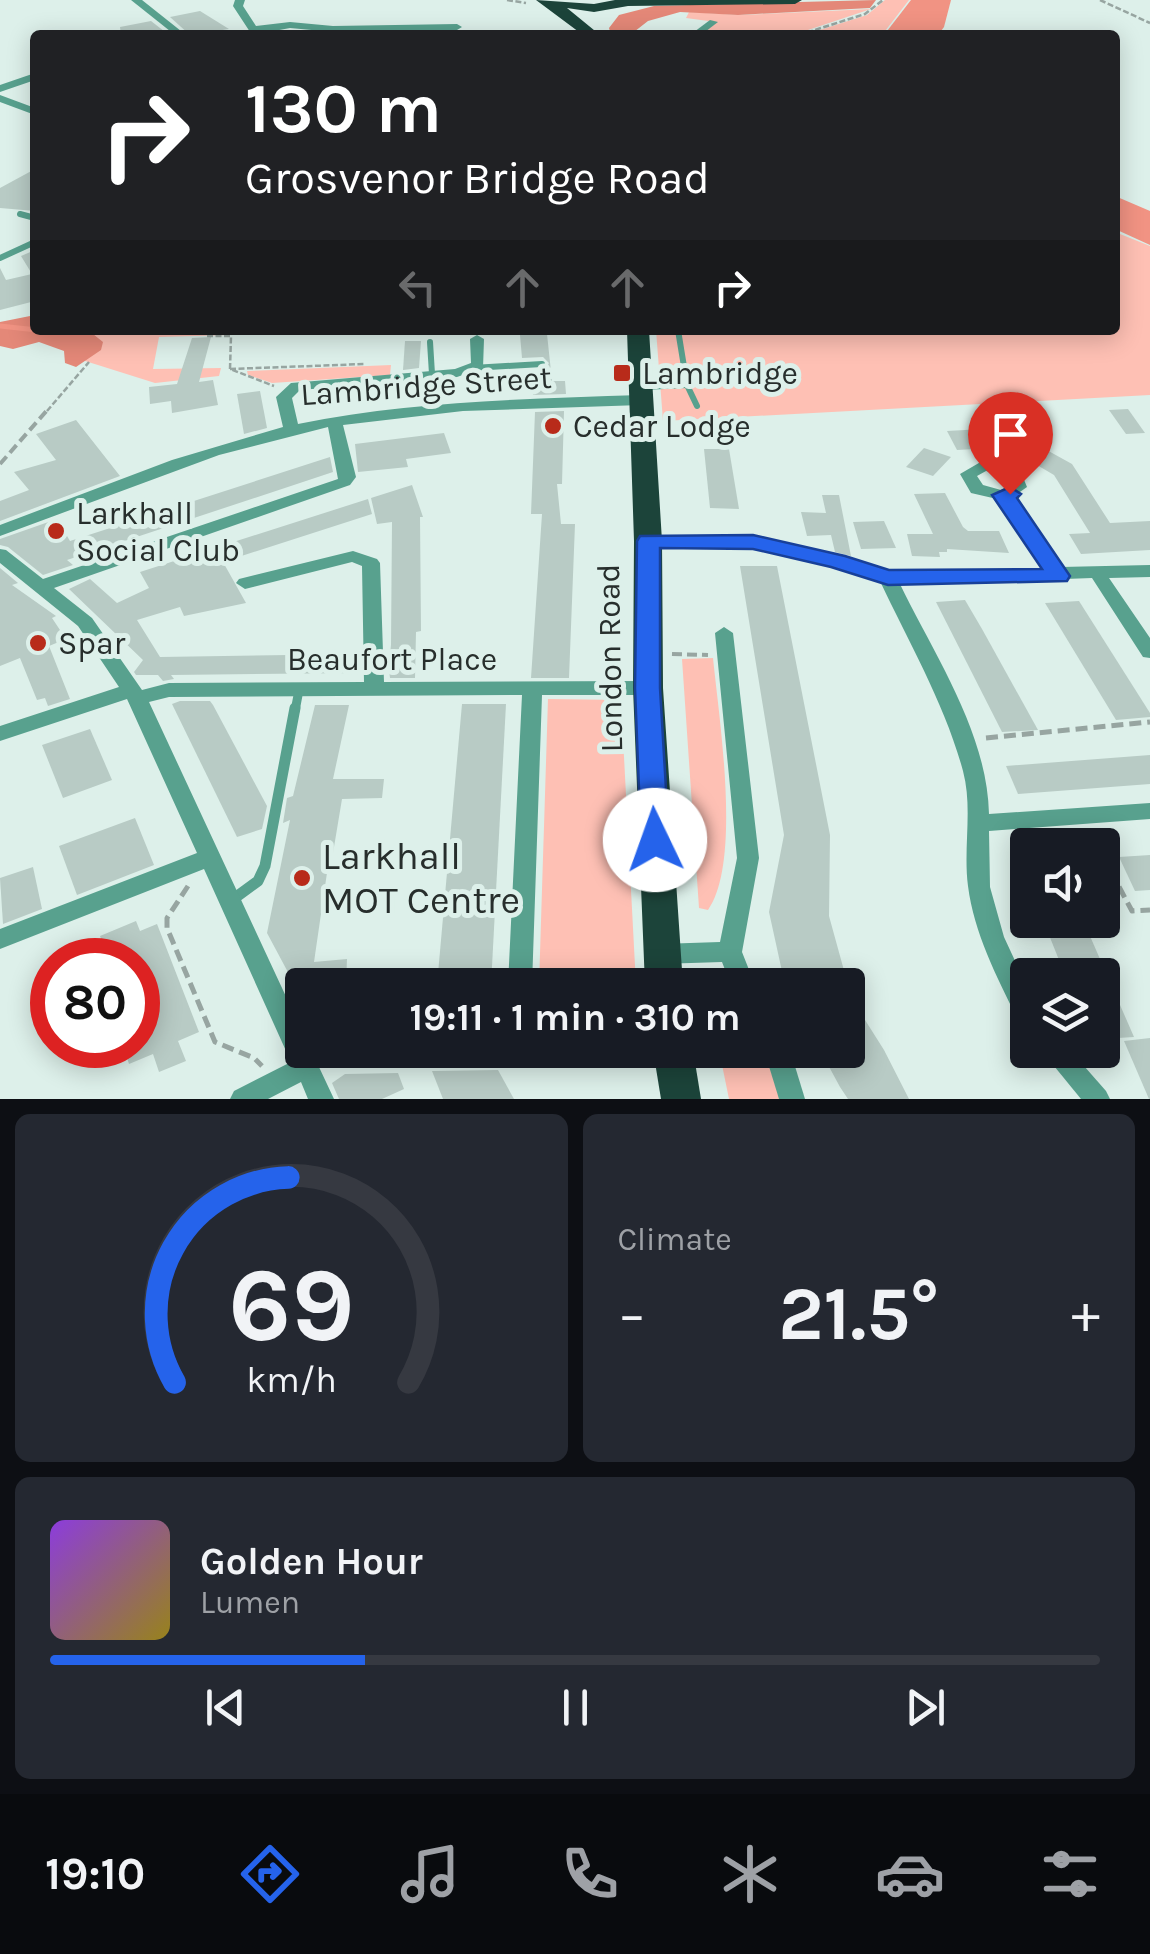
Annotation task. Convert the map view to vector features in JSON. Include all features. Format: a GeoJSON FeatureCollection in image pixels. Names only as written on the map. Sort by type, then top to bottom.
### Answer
{"type":"FeatureCollection","features":[{"type":"Feature","properties":{"kind":"highway"},"geometry":{"type":"LineString","coordinates":[[527,0],[594,8],[633,2],[794,0]]}},
{"type":"Feature","properties":{"kind":"highway"},"geometry":{"type":"LineString","coordinates":[[547,2],[587,30]]}},
{"type":"Feature","properties":{"kind":"highway"},"geometry":{"type":"LineString","coordinates":[[596,30],[600,21],[633,2]]}},
{"type":"Feature","properties":{"kind":"highway","name":"London Road"},"geometry":{"type":"LineString","coordinates":[[638,335],[648,541],[648,688],[662,968]]}},
{"type":"Feature","properties":{"kind":"highway"},"geometry":{"type":"LineString","coordinates":[[676,1068],[680,1099]]}},
{"type":"Feature","properties":{"kind":"street"},"geometry":{"type":"LineString","coordinates":[[136,0],[174,30]]}},
{"type":"Feature","properties":{"kind":"street"},"geometry":{"type":"LineString","coordinates":[[240,0],[238,6],[254,30]]}},
{"type":"Feature","properties":{"kind":"street"},"geometry":{"type":"LineString","coordinates":[[701,30],[712,22]]}},
{"type":"Feature","properties":{"kind":"street"},"geometry":{"type":"LineString","coordinates":[[266,30],[290,25],[334,29],[458,26]]}},
{"type":"Feature","properties":{"kind":"street"},"geometry":{"type":"LineString","coordinates":[[0,89],[30,78]]}},
{"type":"Feature","properties":{"kind":"street"},"geometry":{"type":"LineString","coordinates":[[0,98],[30,110]]}},
{"type":"Feature","properties":{"kind":"street"},"geometry":{"type":"LineString","coordinates":[[0,112],[18,105]]}},
{"type":"Feature","properties":{"kind":"street","name":"Lambridge Street"},"geometry":{"type":"LineString","coordinates":[[477,340],[478,364],[469,368],[308,382],[288,390],[284,396],[291,430],[335,422],[641,394]]}},
{"type":"Feature","properties":{"kind":"street"},"geometry":{"type":"LineString","coordinates":[[42,586],[344,482],[348,477],[335,422]]}},
{"type":"Feature","properties":{"kind":"street"},"geometry":{"type":"LineString","coordinates":[[0,531],[209,452],[291,430]]}},
{"type":"Feature","properties":{"kind":"street"},"geometry":{"type":"LineString","coordinates":[[1003,495],[1058,576]]}},
{"type":"Feature","properties":{"kind":"street"},"geometry":{"type":"LineString","coordinates":[[648,541],[753,542],[837,561],[888,578],[1150,571]]}},
{"type":"Feature","properties":{"kind":"street"},"geometry":{"type":"LineString","coordinates":[[0,554],[85,622],[134,694],[285,1016]]}},
{"type":"Feature","properties":{"kind":"street"},"geometry":{"type":"LineString","coordinates":[[244,583],[353,556],[364,557],[371,563],[374,688]]}},
{"type":"Feature","properties":{"kind":"street"},"geometry":{"type":"LineString","coordinates":[[1098,574],[1150,652]]}},
{"type":"Feature","properties":{"kind":"street"},"geometry":{"type":"LineString","coordinates":[[888,578],[964,740],[975,776],[981,823],[979,883],[995,952],[1010,980]]}},
{"type":"Feature","properties":{"kind":"street"},"geometry":{"type":"LineString","coordinates":[[726,644],[748,858],[730,952],[736,968]]}},
{"type":"Feature","properties":{"kind":"street","name":"Beaufort Place"},"geometry":{"type":"LineString","coordinates":[[0,734],[134,694],[168,690],[648,688]]}},
{"type":"Feature","properties":{"kind":"street"},"geometry":{"type":"LineString","coordinates":[[521,968],[532,689]]}},
{"type":"Feature","properties":{"kind":"street"},"geometry":{"type":"LineString","coordinates":[[981,823],[1150,812]]}},
{"type":"Feature","properties":{"kind":"street"},"geometry":{"type":"LineString","coordinates":[[0,940],[212,857]]}},
{"type":"Feature","properties":{"kind":"street"},"geometry":{"type":"LineString","coordinates":[[670,968],[730,952]]}},
{"type":"Feature","properties":{"kind":"street"},"geometry":{"type":"LineString","coordinates":[[242,1099],[288,1068]]}},
{"type":"Feature","properties":{"kind":"street"},"geometry":{"type":"LineString","coordinates":[[308,1068],[321,1099]]}},
{"type":"Feature","properties":{"kind":"street"},"geometry":{"type":"LineString","coordinates":[[783,1068],[792,1099]]}},
{"type":"Feature","properties":{"kind":"street"},"geometry":{"type":"LineString","coordinates":[[1070,1068],[1097,1099]]}},
{"type":"Feature","properties":{"kind":"lane"},"geometry":{"type":"LineString","coordinates":[[20,214],[30,217]]}},
{"type":"Feature","properties":{"kind":"lane"},"geometry":{"type":"LineString","coordinates":[[0,258],[30,244]]}},
{"type":"Feature","properties":{"kind":"lane"},"geometry":{"type":"LineString","coordinates":[[679,335],[687,385],[697,406]]}},
{"type":"Feature","properties":{"kind":"lane"},"geometry":{"type":"LineString","coordinates":[[430,342],[432,374]]}},
{"type":"Feature","properties":{"kind":"lane"},"geometry":{"type":"LineString","coordinates":[[469,368],[542,364]]}},
{"type":"Feature","properties":{"kind":"lane"},"geometry":{"type":"LineString","coordinates":[[641,394],[687,385]]}},
{"type":"Feature","properties":{"kind":"lane"},"geometry":{"type":"LineString","coordinates":[[232,900],[258,881],[265,866],[298,690]]}},
{"type":"Feature","properties":{"kind":"path"},"geometry":{"type":"LineString","coordinates":[[816,30],[865,14],[882,0]]}},
{"type":"Feature","properties":{"kind":"path"},"geometry":{"type":"LineString","coordinates":[[1100,0],[1150,23]]}},
{"type":"Feature","properties":{"kind":"path"},"geometry":{"type":"LineString","coordinates":[[822,30],[829,26]]}},
{"type":"Feature","properties":{"kind":"path"},"geometry":{"type":"LineString","coordinates":[[207,336],[231,336],[227,362],[230,369],[251,380],[288,390]]}},
{"type":"Feature","properties":{"kind":"path"},"geometry":{"type":"LineString","coordinates":[[0,464],[88,362]]}},
{"type":"Feature","properties":{"kind":"path"},"geometry":{"type":"LineString","coordinates":[[230,369],[394,364],[394,377]]}},
{"type":"Feature","properties":{"kind":"path"},"geometry":{"type":"LineString","coordinates":[[648,654],[726,644]]}},
{"type":"Feature","properties":{"kind":"path"},"geometry":{"type":"LineString","coordinates":[[964,740],[1150,722]]}},
{"type":"Feature","properties":{"kind":"path"},"geometry":{"type":"LineString","coordinates":[[1120,889],[1132,911],[1150,910]]}},
{"type":"Feature","properties":{"kind":"path"},"geometry":{"type":"LineString","coordinates":[[188,890],[168,918],[168,928],[214,1042],[254,1058]]}},
{"type":"Feature","properties":{"kind":"shaded area"},"geometry":{"type":"Polygon","coordinates":[[[876,0],[870,8],[738,15],[680,12],[648,21],[636,30],[610,30],[619,15],[654,6],[876,0]]]}},
{"type":"Feature","properties":{"kind":"shaded area"},"geometry":{"type":"Polygon","coordinates":[[[885,0],[909,0],[886,30],[820,30],[867,15],[885,0]]]}},
{"type":"Feature","properties":{"kind":"shaded area"},"geometry":{"type":"Polygon","coordinates":[[[911,0],[951,0],[942,30],[888,30],[911,0]]]}},
{"type":"Feature","properties":{"kind":"shaded area"},"geometry":{"type":"Polygon","coordinates":[[[871,9],[808,30],[706,30],[716,22],[686,18],[689,12],[740,15],[871,9]]]}},
{"type":"Feature","properties":{"kind":"shaded area"},"geometry":{"type":"Polygon","coordinates":[[[1120,198],[1150,211],[1150,245],[1120,231],[1120,198]]]}},
{"type":"Feature","properties":{"kind":"shaded area"},"geometry":{"type":"Polygon","coordinates":[[[1120,234],[1150,246],[1150,395],[663,421],[656,335],[1120,335],[1120,234]]]}},
{"type":"Feature","properties":{"kind":"shaded area"},"geometry":{"type":"Polygon","coordinates":[[[30,316],[30,335],[94,335],[103,342],[101,350],[76,367],[65,363],[64,351],[39,342],[13,349],[0,346],[0,322],[30,316]]]}},
{"type":"Feature","properties":{"kind":"shaded area"},"geometry":{"type":"Polygon","coordinates":[[[62,335],[231,335],[159,337],[153,369],[221,368],[219,376],[155,383],[82,360],[62,335]]]}},
{"type":"Feature","properties":{"kind":"shaded area"},"geometry":{"type":"Polygon","coordinates":[[[391,365],[390,375],[272,383],[248,375],[247,371],[391,365]]]}},
{"type":"Feature","properties":{"kind":"shaded area"},"geometry":{"type":"Polygon","coordinates":[[[713,658],[726,825],[718,888],[708,910],[699,908],[682,659],[713,658]]]}},
{"type":"Feature","properties":{"kind":"shaded area"},"geometry":{"type":"Polygon","coordinates":[[[548,699],[621,700],[635,968],[540,968],[548,699]]]}},
{"type":"Feature","properties":{"kind":"shaded area"},"geometry":{"type":"Polygon","coordinates":[[[723,1068],[772,1068],[780,1099],[729,1099],[723,1068]]]}},
{"type":"Feature","properties":{"kind":"building"},"geometry":{"type":"Polygon","coordinates":[[[200,11],[229,29],[184,30],[170,17],[200,11]]]}},
{"type":"Feature","properties":{"kind":"building"},"geometry":{"type":"Polygon","coordinates":[[[151,21],[163,30],[120,30],[151,21]]]}},
{"type":"Feature","properties":{"kind":"building"},"geometry":{"type":"Polygon","coordinates":[[[30,172],[30,211],[0,208],[0,188],[30,172]]]}},
{"type":"Feature","properties":{"kind":"building"},"geometry":{"type":"Polygon","coordinates":[[[30,252],[30,271],[21,256],[30,252]]]}},
{"type":"Feature","properties":{"kind":"building"},"geometry":{"type":"Polygon","coordinates":[[[0,268],[6,280],[30,274],[30,302],[0,310],[0,268]]]}},
{"type":"Feature","properties":{"kind":"building"},"geometry":{"type":"Polygon","coordinates":[[[520,335],[547,335],[552,381],[565,381],[566,394],[533,395],[532,371],[545,370],[549,363],[543,357],[522,358],[520,335]]]}},
{"type":"Feature","properties":{"kind":"building"},"geometry":{"type":"Polygon","coordinates":[[[211,337],[199,382],[213,380],[218,405],[172,413],[171,401],[150,404],[149,387],[177,384],[192,338],[211,337]]]}},
{"type":"Feature","properties":{"kind":"building"},"geometry":{"type":"Polygon","coordinates":[[[405,341],[421,341],[419,368],[403,370],[405,341]]]}},
{"type":"Feature","properties":{"kind":"building"},"geometry":{"type":"Polygon","coordinates":[[[260,391],[267,428],[244,434],[237,394],[260,391]]]}},
{"type":"Feature","properties":{"kind":"building"},"geometry":{"type":"Polygon","coordinates":[[[1128,409],[1145,433],[1126,434],[1109,410],[1128,409]]]}},
{"type":"Feature","properties":{"kind":"building"},"geometry":{"type":"Polygon","coordinates":[[[564,411],[562,484],[557,484],[561,524],[575,524],[569,678],[531,678],[542,514],[531,514],[535,412],[564,411]]]}},
{"type":"Feature","properties":{"kind":"building"},"geometry":{"type":"Polygon","coordinates":[[[76,420],[120,476],[0,521],[0,501],[29,490],[14,472],[56,460],[36,434],[76,420]]]}},
{"type":"Feature","properties":{"kind":"building"},"geometry":{"type":"Polygon","coordinates":[[[983,429],[994,448],[957,450],[947,431],[983,429]]]}},
{"type":"Feature","properties":{"kind":"building"},"geometry":{"type":"Polygon","coordinates":[[[444,433],[451,453],[406,459],[408,467],[358,472],[355,444],[444,433]]]}},
{"type":"Feature","properties":{"kind":"building"},"geometry":{"type":"Polygon","coordinates":[[[1025,438],[1072,464],[1110,523],[1150,521],[1150,550],[1081,554],[1069,534],[1090,533],[1054,475],[1006,447],[1025,438]]]}},
{"type":"Feature","properties":{"kind":"building"},"geometry":{"type":"Polygon","coordinates":[[[924,448],[951,457],[933,476],[906,467],[924,448]]]}},
{"type":"Feature","properties":{"kind":"building"},"geometry":{"type":"Polygon","coordinates":[[[704,449],[729,449],[739,509],[710,508],[704,449]]]}},
{"type":"Feature","properties":{"kind":"building"},"geometry":{"type":"Polygon","coordinates":[[[330,457],[333,472],[67,560],[73,565],[43,575],[0,545],[0,539],[57,519],[70,541],[330,457]]]}},
{"type":"Feature","properties":{"kind":"building"},"geometry":{"type":"Polygon","coordinates":[[[412,485],[423,517],[421,631],[416,632],[415,678],[390,678],[387,654],[391,645],[392,522],[377,524],[371,498],[412,485]]]}},
{"type":"Feature","properties":{"kind":"building"},"geometry":{"type":"Polygon","coordinates":[[[945,493],[963,527],[968,531],[999,531],[1009,553],[947,549],[939,552],[940,557],[912,556],[907,534],[933,534],[914,494],[945,493]]]}},
{"type":"Feature","properties":{"kind":"building"},"geometry":{"type":"Polygon","coordinates":[[[822,495],[839,495],[851,556],[835,552],[831,535],[807,536],[801,512],[826,513],[822,495]]]}},
{"type":"Feature","properties":{"kind":"building"},"geometry":{"type":"Polygon","coordinates":[[[368,499],[372,514],[223,562],[246,603],[184,616],[180,607],[137,620],[160,657],[360,654],[360,673],[171,675],[174,679],[163,681],[158,675],[136,675],[134,672],[143,660],[69,589],[90,579],[117,603],[149,588],[140,572],[368,499]]]}},
{"type":"Feature","properties":{"kind":"building"},"geometry":{"type":"Polygon","coordinates":[[[884,521],[896,548],[861,549],[853,522],[884,521]]]}},
{"type":"Feature","properties":{"kind":"building"},"geometry":{"type":"Polygon","coordinates":[[[740,566],[777,566],[830,835],[829,916],[843,968],[781,968],[769,912],[784,835],[740,566]]]}},
{"type":"Feature","properties":{"kind":"building"},"geometry":{"type":"Polygon","coordinates":[[[0,568],[18,583],[12,585],[56,616],[52,618],[66,639],[49,646],[70,699],[48,706],[45,698],[37,700],[20,658],[0,666],[0,568]]]}},
{"type":"Feature","properties":{"kind":"building"},"geometry":{"type":"Polygon","coordinates":[[[965,600],[1038,730],[1002,732],[936,602],[965,600]]]}},
{"type":"Feature","properties":{"kind":"building"},"geometry":{"type":"Polygon","coordinates":[[[1079,601],[1150,717],[1116,720],[1045,603],[1079,601]]]}},
{"type":"Feature","properties":{"kind":"building"},"geometry":{"type":"Polygon","coordinates":[[[210,701],[213,705],[267,806],[262,829],[237,837],[172,704],[210,701]]]}},
{"type":"Feature","properties":{"kind":"building"},"geometry":{"type":"Polygon","coordinates":[[[462,704],[506,704],[492,968],[439,968],[462,704]]]}},
{"type":"Feature","properties":{"kind":"building"},"geometry":{"type":"Polygon","coordinates":[[[315,705],[349,705],[333,779],[384,779],[382,798],[342,799],[329,859],[314,962],[347,959],[347,968],[286,968],[267,933],[290,820],[283,823],[287,798],[293,796],[315,705]]]}},
{"type":"Feature","properties":{"kind":"building"},"geometry":{"type":"Polygon","coordinates":[[[90,729],[112,780],[63,798],[42,745],[90,729]]]}},
{"type":"Feature","properties":{"kind":"building"},"geometry":{"type":"Polygon","coordinates":[[[1150,755],[1150,784],[1018,794],[1006,766],[1150,755]]]}},
{"type":"Feature","properties":{"kind":"building"},"geometry":{"type":"Polygon","coordinates":[[[135,818],[154,865],[77,895],[59,846],[135,818]]]}},
{"type":"Feature","properties":{"kind":"building"},"geometry":{"type":"Polygon","coordinates":[[[1150,855],[1150,890],[1135,891],[1120,857],[1150,855]]]}},
{"type":"Feature","properties":{"kind":"building"},"geometry":{"type":"Polygon","coordinates":[[[33,867],[42,909],[3,924],[0,878],[33,867]]]}},
{"type":"Feature","properties":{"kind":"building"},"geometry":{"type":"Polygon","coordinates":[[[136,921],[140,931],[157,924],[199,1032],[178,1041],[186,1061],[159,1072],[158,1068],[160,938],[100,936],[136,921]]]}},
{"type":"Feature","properties":{"kind":"building"},"geometry":{"type":"Polygon","coordinates":[[[1050,938],[1091,938],[1100,958],[1058,958],[1050,938]]]}},
{"type":"Feature","properties":{"kind":"building"},"geometry":{"type":"Polygon","coordinates":[[[1120,1005],[1134,1037],[1120,1038],[1120,1005]]]}},
{"type":"Feature","properties":{"kind":"building"},"geometry":{"type":"Polygon","coordinates":[[[865,1020],[909,1099],[848,1099],[830,1068],[865,1068],[865,1020]]]}},
{"type":"Feature","properties":{"kind":"building"},"geometry":{"type":"Polygon","coordinates":[[[1150,1038],[1150,1099],[1149,1099],[1124,1041],[1150,1038]]]}},
{"type":"Feature","properties":{"kind":"building"},"geometry":{"type":"Polygon","coordinates":[[[498,1070],[514,1099],[443,1099],[432,1071],[498,1070]]]}},
{"type":"Feature","properties":{"kind":"building"},"geometry":{"type":"Polygon","coordinates":[[[398,1073],[404,1089],[382,1099],[339,1099],[332,1083],[345,1074],[398,1073]]]}},
{"type":"Feature","properties":{"kind":"waterway"},"geometry":{"type":"LineString","coordinates":[[0,326],[30,329]]}},
{"type":"Feature","properties":{"kind":"place","name":"Lambridge"},"geometry":{"type":"Point","coordinates":[622,373]}},
{"type":"Feature","properties":{"kind":"place","name":"Cedar Lodge"},"geometry":{"type":"Point","coordinates":[553,426]}},
{"type":"Feature","properties":{"kind":"place","name":"Larkhall Social Club"},"geometry":{"type":"Point","coordinates":[56,531]}},
{"type":"Feature","properties":{"kind":"place","name":"Spar"},"geometry":{"type":"Point","coordinates":[38,643]}},
{"type":"Feature","properties":{"kind":"place","name":"Larkhall MOT Centre"},"geometry":{"type":"Point","coordinates":[302,878]}},
{"type":"Feature","properties":{"kind":"route"},"geometry":{"type":"LineString","coordinates":[[655,840],[648,688],[648,541],[728,540],[779,546],[888,578],[1058,576],[1003,495],[1010,494]]}}]}
